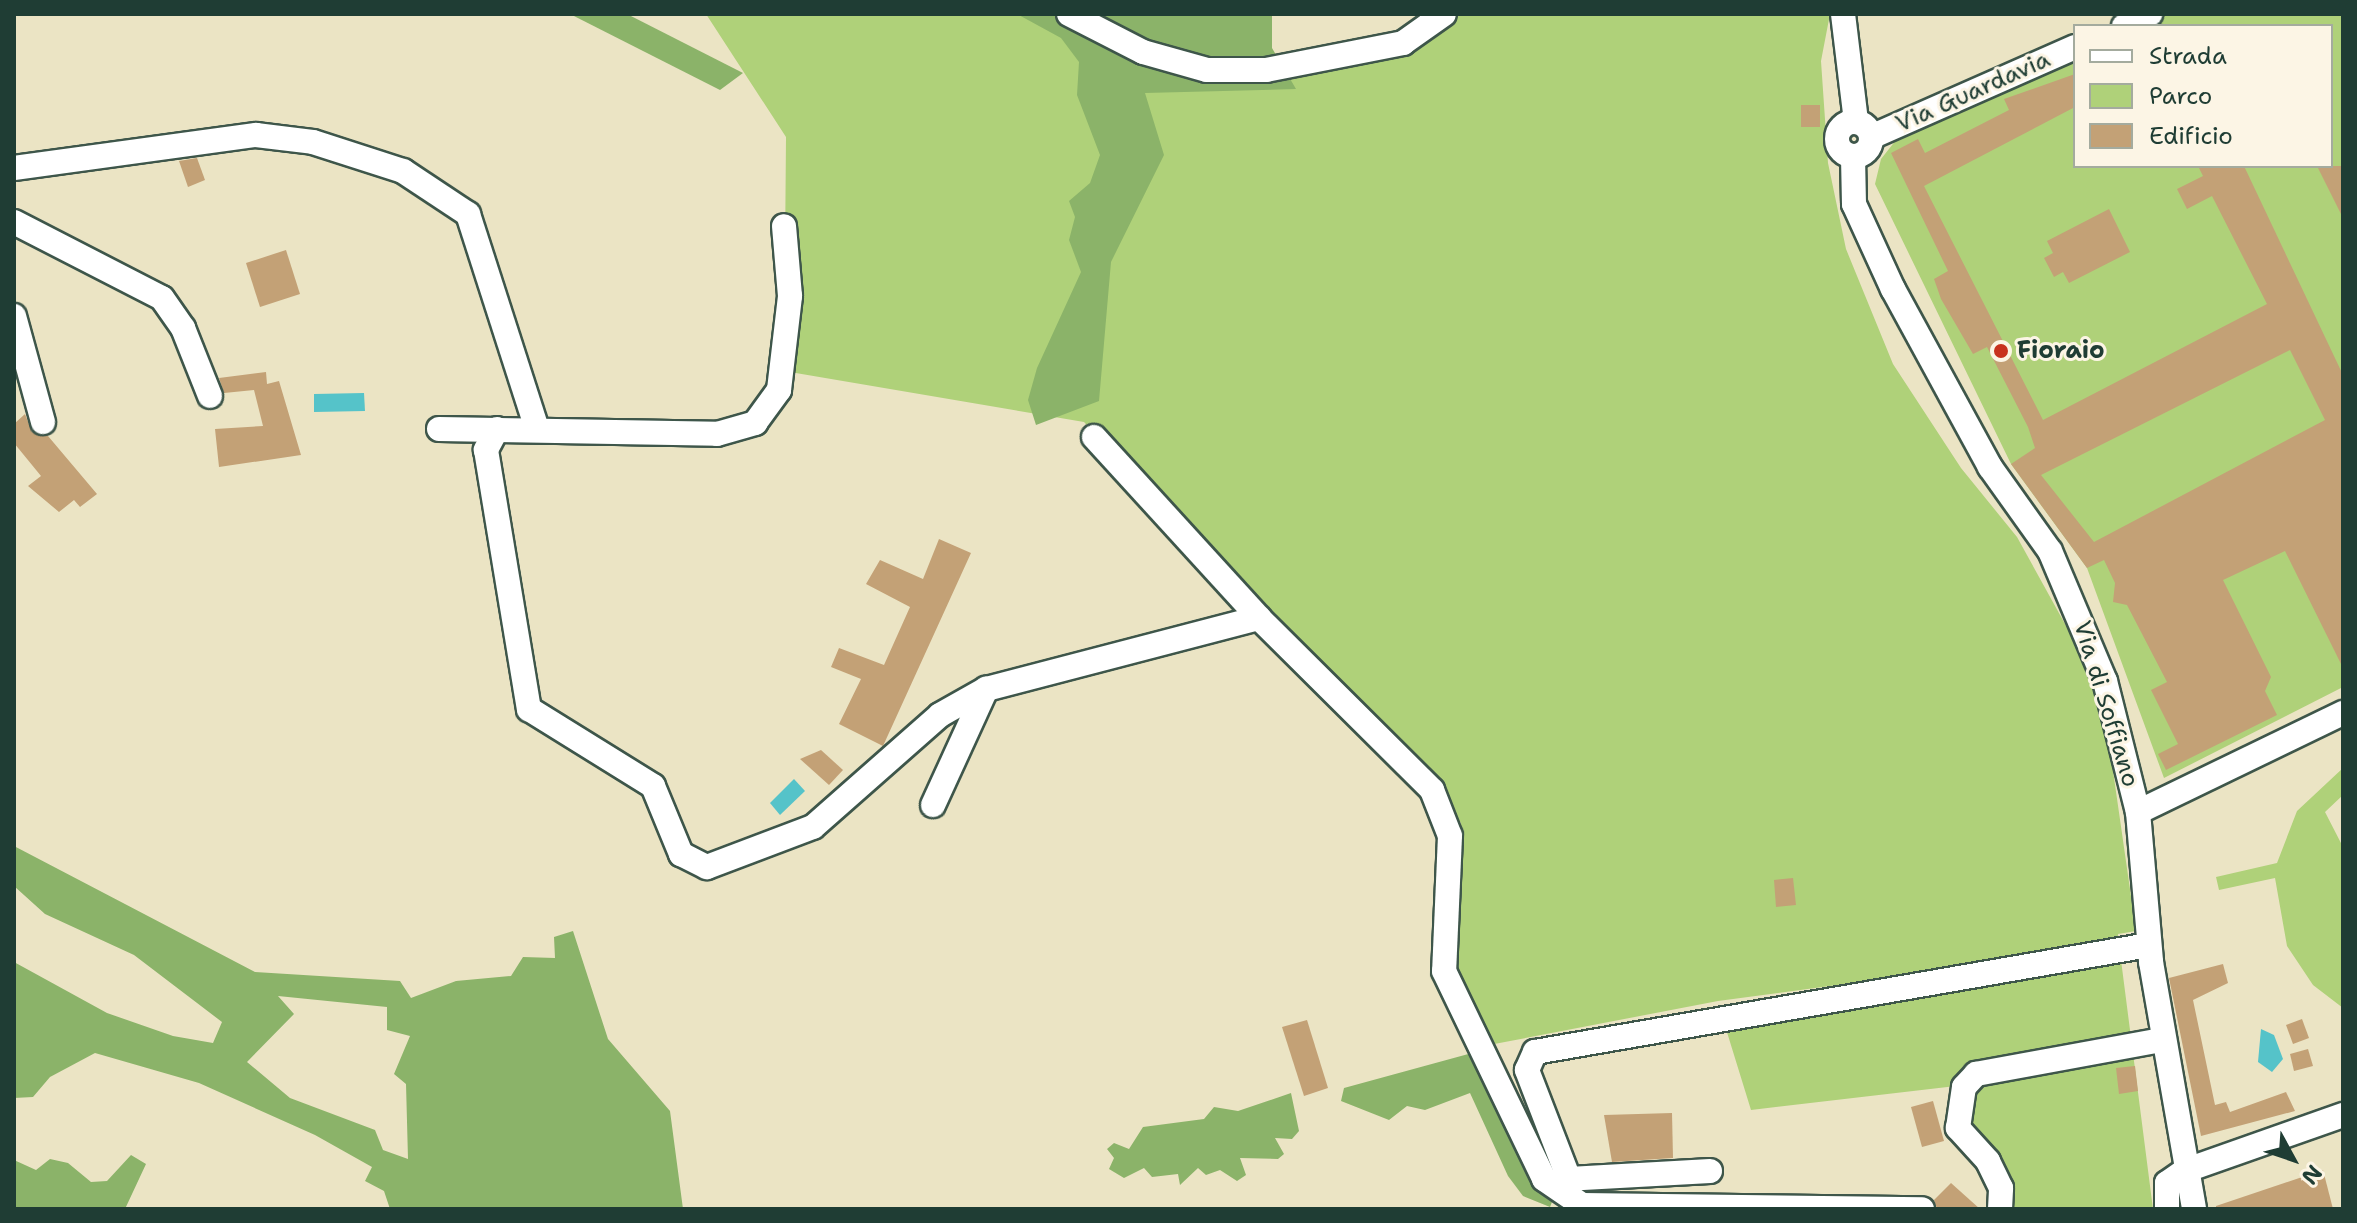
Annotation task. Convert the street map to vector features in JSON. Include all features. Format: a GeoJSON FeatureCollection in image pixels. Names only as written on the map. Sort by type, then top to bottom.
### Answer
{"type":"FeatureCollection","features":[{"type":"Feature","properties":{"kind":"street"},"geometry":{"type":"LineString","coordinates":[[1069,14],[1143,52],[1207,70],[1266,70],[1403,43],[1444,14]]}},
{"type":"Feature","properties":{"kind":"street"},"geometry":{"type":"LineString","coordinates":[[1843,14],[1863,129]]}},
{"type":"Feature","properties":{"kind":"street"},"geometry":{"type":"LineString","coordinates":[[2128,24],[2150,14]]}},
{"type":"Feature","properties":{"kind":"street","name":"Via Guardavia"},"geometry":{"type":"LineString","coordinates":[[1863,129],[2073,48]]}},
{"type":"Feature","properties":{"kind":"street","name":"Via di Soffiano"},"geometry":{"type":"LineString","coordinates":[[1863,129],[1836,136],[1840,151],[1853,157],[1854,204],[1893,289],[1990,467],[2050,551],[2076,604],[2105,681],[2138,812],[2149,945],[2162,1040],[2184,1171],[2194,1209]]}},
{"type":"Feature","properties":{"kind":"street"},"geometry":{"type":"LineString","coordinates":[[14,168],[256,135],[313,142],[403,171],[468,214],[537,429]]}},
{"type":"Feature","properties":{"kind":"street"},"geometry":{"type":"LineString","coordinates":[[14,222],[162,298],[183,328],[210,396]]}},
{"type":"Feature","properties":{"kind":"street"},"geometry":{"type":"LineString","coordinates":[[439,429],[717,434],[755,423],[779,390],[790,296],[784,226]]}},
{"type":"Feature","properties":{"kind":"street"},"geometry":{"type":"LineString","coordinates":[[14,316],[43,422]]}},
{"type":"Feature","properties":{"kind":"street"},"geometry":{"type":"LineString","coordinates":[[497,429],[486,450],[529,709],[653,786],[681,854],[707,867],[813,827],[915,735],[986,689],[1259,618]]}},
{"type":"Feature","properties":{"kind":"street"},"geometry":{"type":"LineString","coordinates":[[1094,437],[1259,618],[1432,790],[1450,836],[1444,971],[1544,1179],[1582,1205],[1922,1209]]}},
{"type":"Feature","properties":{"kind":"street"},"geometry":{"type":"LineString","coordinates":[[933,805],[986,689]]}},
{"type":"Feature","properties":{"kind":"street"},"geometry":{"type":"LineString","coordinates":[[2138,812],[2343,713]]}},
{"type":"Feature","properties":{"kind":"street"},"geometry":{"type":"LineString","coordinates":[[1710,1171],[1569,1179],[1527,1070],[1535,1052],[2149,945]]}},
{"type":"Feature","properties":{"kind":"street"},"geometry":{"type":"LineString","coordinates":[[2000,1209],[2001,1188],[1988,1161],[1958,1128],[1964,1087],[1976,1074],[2162,1040]]}},
{"type":"Feature","properties":{"kind":"street"},"geometry":{"type":"LineString","coordinates":[[2167,1209],[2167,1183],[2184,1171],[2343,1115]]}},
{"type":"Feature","properties":{"kind":"green space"},"geometry":{"type":"Polygon","coordinates":[[[570,14],[627,14],[743,73],[720,90],[570,14]]]}},
{"type":"Feature","properties":{"kind":"green space"},"geometry":{"type":"Polygon","coordinates":[[[706,14],[1069,14],[1207,70],[1403,43],[1444,14],[1830,14],[1821,61],[1828,163],[1846,249],[1893,364],[1961,468],[2017,537],[2086,662],[2107,729],[2136,931],[2118,934],[2119,947],[1718,1001],[1489,1045],[1452,963],[1461,823],[1084,422],[784,371],[786,137],[706,14]]]}},
{"type":"Feature","properties":{"kind":"green space"},"geometry":{"type":"Polygon","coordinates":[[[1017,14],[1272,14],[1272,48],[1296,89],[1145,93],[1164,155],[1111,262],[1099,401],[1036,425],[1028,400],[1037,368],[1081,272],[1069,240],[1075,217],[1069,201],[1090,183],[1100,155],[1077,95],[1079,62],[1061,38],[1017,14]]]}},
{"type":"Feature","properties":{"kind":"green space"},"geometry":{"type":"Polygon","coordinates":[[[2163,14],[2343,14],[2343,687],[2164,778],[2087,568],[2011,464],[1875,184],[1881,159],[1900,135],[2073,54],[2073,168],[2333,168],[2333,24],[2144,24],[2163,14]]]}},
{"type":"Feature","properties":{"kind":"green space"},"geometry":{"type":"Polygon","coordinates":[[[2343,768],[2343,795],[2325,812],[2343,847],[2343,1008],[2313,985],[2287,946],[2275,878],[2219,890],[2216,877],[2277,863],[2297,811],[2343,768]]]}},
{"type":"Feature","properties":{"kind":"green space"},"geometry":{"type":"Polygon","coordinates":[[[14,846],[255,972],[400,981],[411,998],[456,981],[511,976],[523,957],[555,958],[554,937],[573,931],[608,1039],[670,1111],[683,1209],[390,1209],[384,1191],[365,1181],[372,1167],[315,1135],[199,1083],[95,1053],[50,1077],[33,1097],[14,1098],[14,962],[107,1013],[173,1036],[213,1043],[222,1022],[134,955],[45,914],[14,886],[14,846]],[[278,996],[294,1014],[247,1062],[290,1098],[375,1130],[383,1150],[408,1159],[406,1084],[394,1074],[410,1036],[387,1030],[387,1007],[278,996]]]}},
{"type":"Feature","properties":{"kind":"green space"},"geometry":{"type":"Polygon","coordinates":[[[2121,960],[2153,1209],[1997,1209],[1982,1182],[1956,1086],[1751,1110],[1726,1029],[2121,960]]]}},
{"type":"Feature","properties":{"kind":"green space"},"geometry":{"type":"Polygon","coordinates":[[[1472,1053],[1554,1197],[1550,1207],[1523,1196],[1508,1176],[1470,1093],[1425,1110],[1407,1106],[1389,1120],[1341,1101],[1344,1088],[1472,1053]]]}},
{"type":"Feature","properties":{"kind":"green space"},"geometry":{"type":"Polygon","coordinates":[[[1291,1093],[1299,1131],[1292,1139],[1275,1138],[1284,1154],[1278,1159],[1240,1158],[1246,1175],[1237,1181],[1220,1170],[1206,1175],[1198,1168],[1180,1185],[1178,1174],[1152,1177],[1144,1168],[1124,1178],[1109,1169],[1114,1158],[1107,1149],[1114,1143],[1129,1149],[1143,1127],[1204,1119],[1214,1107],[1238,1111],[1291,1093]]]}},
{"type":"Feature","properties":{"kind":"green space"},"geometry":{"type":"Polygon","coordinates":[[[131,1155],[146,1164],[125,1209],[14,1209],[14,1160],[36,1170],[50,1159],[68,1163],[91,1182],[107,1181],[131,1155]]]}},
{"type":"Feature","properties":{"kind":"water"},"geometry":{"type":"Polygon","coordinates":[[[364,393],[365,411],[314,412],[314,394],[364,393]]]}},
{"type":"Feature","properties":{"kind":"water"},"geometry":{"type":"Polygon","coordinates":[[[794,779],[805,791],[780,815],[770,803],[794,779]]]}},
{"type":"Feature","properties":{"kind":"water"},"geometry":{"type":"Polygon","coordinates":[[[2261,1029],[2274,1035],[2283,1059],[2272,1072],[2258,1062],[2261,1029]]]}},
{"type":"Feature","properties":{"kind":"building"},"geometry":{"type":"Polygon","coordinates":[[[2073,75],[2073,108],[1924,186],[2043,420],[2267,304],[2212,196],[2187,209],[2177,189],[2203,176],[2199,168],[2245,168],[2343,375],[2343,668],[2285,551],[2223,580],[2271,677],[2265,691],[2277,715],[2166,770],[2158,754],[2178,744],[2151,690],[2167,682],[2127,605],[2113,602],[2115,583],[2104,560],[2087,568],[2011,464],[2035,448],[2028,427],[1987,347],[1973,354],[1941,299],[1934,279],[1948,271],[1891,153],[1918,139],[1925,153],[2009,110],[2004,99],[2073,75]],[[2290,350],[2041,475],[2094,542],[2325,420],[2290,350]]]}},
{"type":"Feature","properties":{"kind":"building"},"geometry":{"type":"Polygon","coordinates":[[[1801,105],[1820,105],[1820,127],[1801,127],[1801,105]]]}},
{"type":"Feature","properties":{"kind":"building"},"geometry":{"type":"Polygon","coordinates":[[[197,158],[205,180],[188,187],[179,161],[197,158]]]}},
{"type":"Feature","properties":{"kind":"building"},"geometry":{"type":"Polygon","coordinates":[[[2343,166],[2343,218],[2318,168],[2343,166]]]}},
{"type":"Feature","properties":{"kind":"building"},"geometry":{"type":"Polygon","coordinates":[[[2109,209],[2130,252],[2069,283],[2063,272],[2054,277],[2044,258],[2053,253],[2047,241],[2109,209]]]}},
{"type":"Feature","properties":{"kind":"building"},"geometry":{"type":"Polygon","coordinates":[[[286,250],[300,294],[260,307],[246,263],[286,250]]]}},
{"type":"Feature","properties":{"kind":"building"},"geometry":{"type":"Polygon","coordinates":[[[266,372],[267,384],[279,381],[301,455],[219,467],[215,429],[263,426],[254,390],[224,393],[219,378],[266,372]]]}},
{"type":"Feature","properties":{"kind":"building"},"geometry":{"type":"Polygon","coordinates":[[[25,414],[32,432],[48,436],[97,494],[80,507],[74,500],[59,512],[28,486],[41,476],[14,443],[14,424],[25,414]]]}},
{"type":"Feature","properties":{"kind":"building"},"geometry":{"type":"Polygon","coordinates":[[[939,539],[971,553],[883,746],[839,724],[861,679],[831,667],[839,648],[884,665],[910,607],[866,584],[880,560],[923,579],[939,539]]]}},
{"type":"Feature","properties":{"kind":"building"},"geometry":{"type":"Polygon","coordinates":[[[821,750],[843,770],[829,785],[800,759],[821,750]]]}},
{"type":"Feature","properties":{"kind":"building"},"geometry":{"type":"Polygon","coordinates":[[[1793,878],[1796,905],[1776,907],[1774,880],[1793,878]]]}},
{"type":"Feature","properties":{"kind":"building"},"geometry":{"type":"Polygon","coordinates":[[[2223,964],[2228,983],[2193,1000],[2215,1105],[2226,1102],[2230,1112],[2286,1092],[2295,1111],[2201,1136],[2169,978],[2223,964]]]}},
{"type":"Feature","properties":{"kind":"building"},"geometry":{"type":"Polygon","coordinates":[[[2302,1019],[2309,1038],[2293,1044],[2286,1025],[2302,1019]]]}},
{"type":"Feature","properties":{"kind":"building"},"geometry":{"type":"Polygon","coordinates":[[[1307,1020],[1328,1088],[1304,1096],[1282,1027],[1307,1020]]]}},
{"type":"Feature","properties":{"kind":"building"},"geometry":{"type":"Polygon","coordinates":[[[2308,1049],[2313,1066],[2294,1071],[2290,1054],[2308,1049]]]}},
{"type":"Feature","properties":{"kind":"building"},"geometry":{"type":"Polygon","coordinates":[[[2135,1066],[2138,1091],[2119,1094],[2116,1068],[2135,1066]]]}},
{"type":"Feature","properties":{"kind":"building"},"geometry":{"type":"Polygon","coordinates":[[[1933,1101],[1944,1141],[1922,1147],[1911,1107],[1933,1101]]]}},
{"type":"Feature","properties":{"kind":"building"},"geometry":{"type":"Polygon","coordinates":[[[1672,1113],[1673,1158],[1612,1162],[1604,1115],[1672,1113]]]}},
{"type":"Feature","properties":{"kind":"building"},"geometry":{"type":"Polygon","coordinates":[[[2323,1170],[2333,1209],[2216,1209],[2216,1206],[2323,1170]]]}},
{"type":"Feature","properties":{"kind":"building"},"geometry":{"type":"Polygon","coordinates":[[[1951,1183],[1980,1209],[1937,1209],[1934,1200],[1951,1183]]]}},
{"type":"Feature","properties":{"kind":"place","name":"Fioraio"},"geometry":{"type":"Point","coordinates":[2001,351]}}]}
